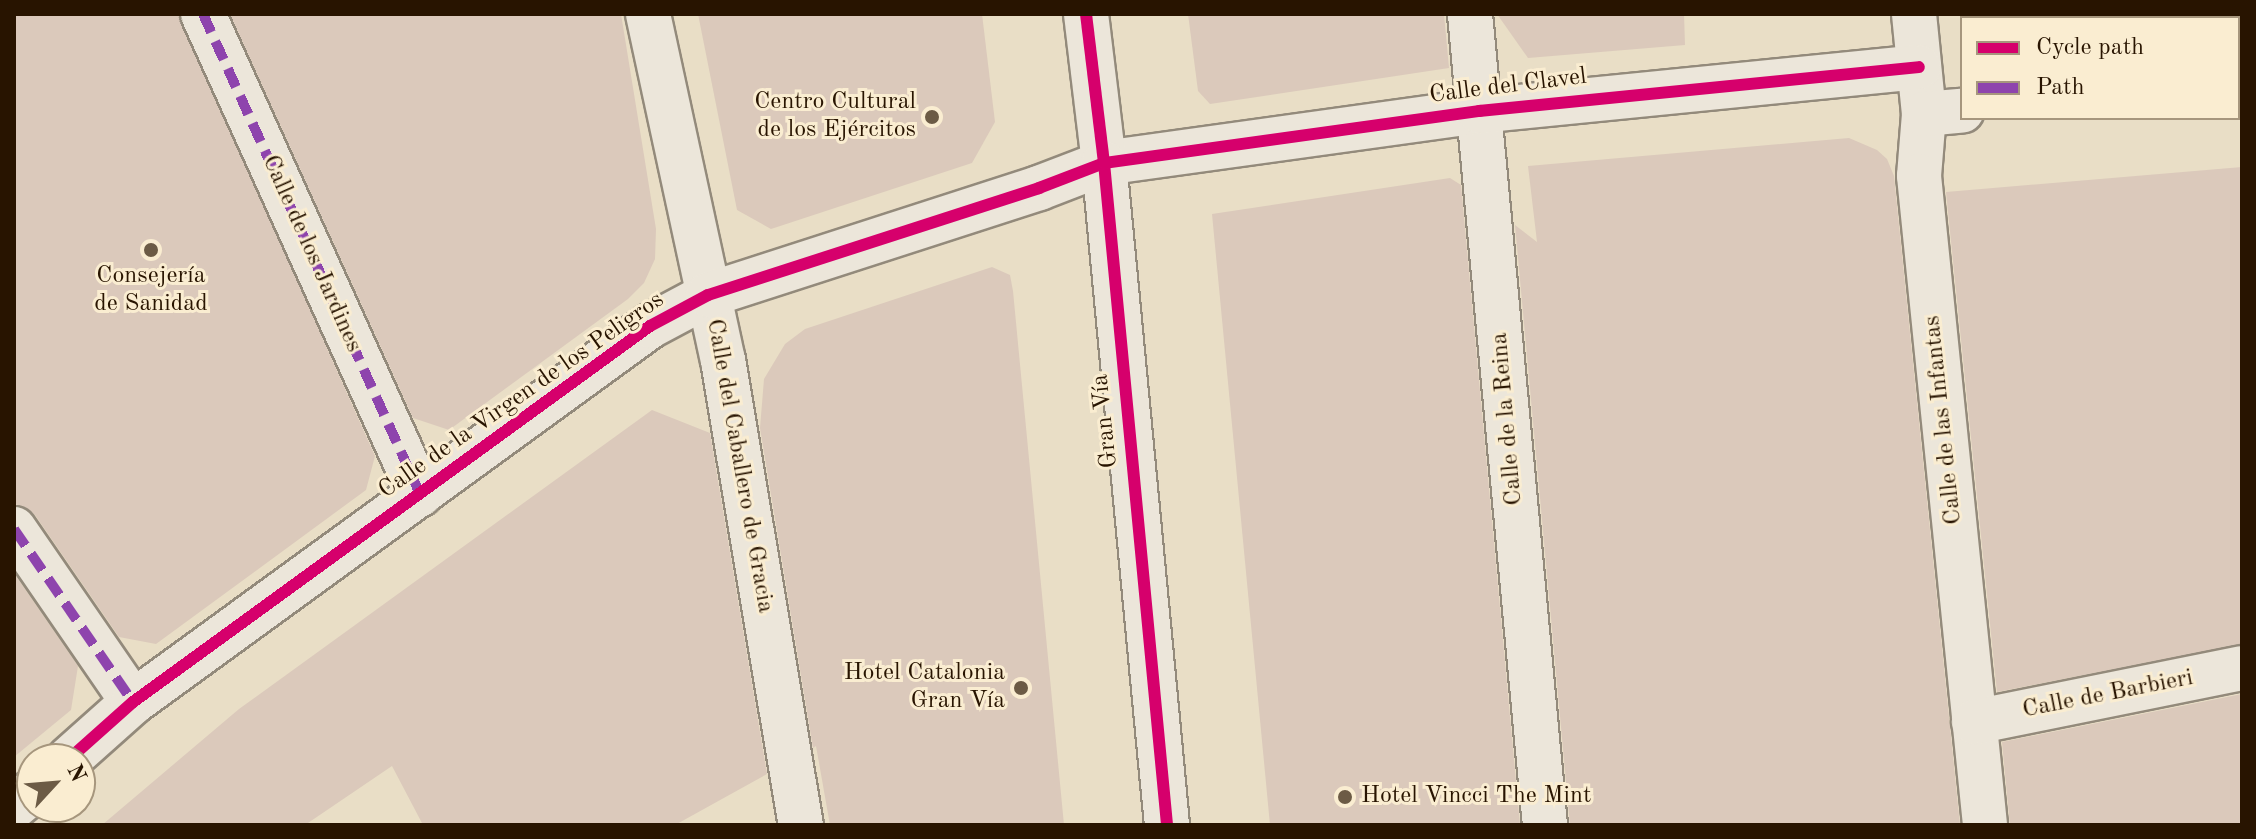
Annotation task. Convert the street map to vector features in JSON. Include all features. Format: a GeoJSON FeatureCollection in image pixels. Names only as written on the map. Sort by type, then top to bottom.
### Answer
{"type":"FeatureCollection","features":[{"type":"Feature","properties":{"kind":"street","name":"Calle de los Jardines"},"geometry":{"type":"LineString","coordinates":[[203,14],[420,494]]}},
{"type":"Feature","properties":{"kind":"street","name":"Calle del Caballero de Gracia"},"geometry":{"type":"LineString","coordinates":[[648,14],[723,360],[801,825]]}},
{"type":"Feature","properties":{"kind":"street","name":"Gran Vía"},"geometry":{"type":"LineString","coordinates":[[1086,14],[1104,163],[1167,825]]}},
{"type":"Feature","properties":{"kind":"street","name":"Calle de la Reina"},"geometry":{"type":"LineString","coordinates":[[1470,14],[1545,825]]}},
{"type":"Feature","properties":{"kind":"street","name":"Calle de las Infantas"},"geometry":{"type":"LineString","coordinates":[[1914,14],[1919,67],[1943,113],[1919,176],[1985,825]]}},
{"type":"Feature","properties":{"kind":"street","name":"Calle del Clavel"},"geometry":{"type":"LineString","coordinates":[[1104,163],[1479,111],[1919,67]]}},
{"type":"Feature","properties":{"kind":"street","name":"Calle de la Virgen de los Peligros"},"geometry":{"type":"LineString","coordinates":[[87,743],[133,702],[650,326],[708,295],[1039,188],[1104,163]]}},
{"type":"Feature","properties":{"kind":"street"},"geometry":{"type":"LineString","coordinates":[[14,529],[133,702]]}},
{"type":"Feature","properties":{"kind":"street","name":"Calle de Barbieri"},"geometry":{"type":"LineString","coordinates":[[1974,722],[2242,668]]}},
{"type":"Feature","properties":{"kind":"building"},"geometry":{"type":"Polygon","coordinates":[[[14,14],[178,14],[375,456],[366,490],[156,644],[119,637],[35,515],[25,507],[14,504],[14,14]]]}},
{"type":"Feature","properties":{"kind":"building"},"geometry":{"type":"Polygon","coordinates":[[[230,14],[621,14],[656,229],[655,259],[644,283],[628,299],[449,430],[413,418],[230,14]]]}},
{"type":"Feature","properties":{"kind":"building","name":"Centro Cultural de los Ejércitos"},"geometry":{"type":"Polygon","coordinates":[[[698,14],[982,14],[995,122],[972,163],[771,229],[737,210],[698,14]]]}},
{"type":"Feature","properties":{"kind":"building"},"geometry":{"type":"Polygon","coordinates":[[[1188,14],[1444,14],[1449,68],[1210,104],[1198,91],[1188,14]]]}},
{"type":"Feature","properties":{"kind":"building"},"geometry":{"type":"Polygon","coordinates":[[[1497,14],[1684,14],[1685,45],[1528,58],[1497,14]]]}},
{"type":"Feature","properties":{"kind":"building"},"geometry":{"type":"Polygon","coordinates":[[[1849,138],[1877,150],[1887,159],[1894,176],[1960,825],[1570,825],[1515,225],[1537,242],[1528,166],[1849,138]]]}},
{"type":"Feature","properties":{"kind":"building"},"geometry":{"type":"Polygon","coordinates":[[[2242,167],[2242,644],[1997,692],[1946,192],[2242,167]]]}},
{"type":"Feature","properties":{"kind":"building"},"geometry":{"type":"Polygon","coordinates":[[[1450,178],[1461,185],[1520,825],[1270,825],[1212,214],[1450,178]]]}},
{"type":"Feature","properties":{"kind":"building"},"geometry":{"type":"Polygon","coordinates":[[[992,267],[1010,275],[1013,291],[1064,825],[830,825],[816,746],[813,748],[760,428],[764,379],[785,344],[805,329],[992,267]]]}},
{"type":"Feature","properties":{"kind":"building"},"geometry":{"type":"Polygon","coordinates":[[[652,410],[710,433],[767,774],[675,825],[423,825],[392,766],[305,825],[102,825],[239,709],[652,410]]]}},
{"type":"Feature","properties":{"kind":"building"},"geometry":{"type":"Polygon","coordinates":[[[14,573],[78,666],[71,710],[31,743],[16,743],[14,757],[14,573]]]}},
{"type":"Feature","properties":{"kind":"building"},"geometry":{"type":"Polygon","coordinates":[[[2242,694],[2242,825],[2010,825],[2002,742],[2242,694]]]}},
{"type":"Feature","properties":{"kind":"marked path"},"geometry":{"type":"LineString","coordinates":[[203,14],[420,494]]}},
{"type":"Feature","properties":{"kind":"marked path"},"geometry":{"type":"LineString","coordinates":[[14,529],[133,702]]}},
{"type":"Feature","properties":{"kind":"cycle path"},"geometry":{"type":"LineString","coordinates":[[1086,14],[1104,163],[1167,825]]}},
{"type":"Feature","properties":{"kind":"cycle path"},"geometry":{"type":"LineString","coordinates":[[87,743],[133,702],[650,326],[708,295],[1039,188],[1104,163],[1479,111],[1919,67]]}},
{"type":"Feature","properties":{"kind":"place","name":"Centro Cultural de los Ejércitos"},"geometry":{"type":"Point","coordinates":[932,117]}},
{"type":"Feature","properties":{"kind":"place","name":"Consejería de Sanidad"},"geometry":{"type":"Point","coordinates":[151,250]}},
{"type":"Feature","properties":{"kind":"place","name":"Hotel Catalonia Gran Vía"},"geometry":{"type":"Point","coordinates":[1021,688]}},
{"type":"Feature","properties":{"kind":"place","name":"Hotel Vincci The Mint"},"geometry":{"type":"Point","coordinates":[1345,797]}}]}
